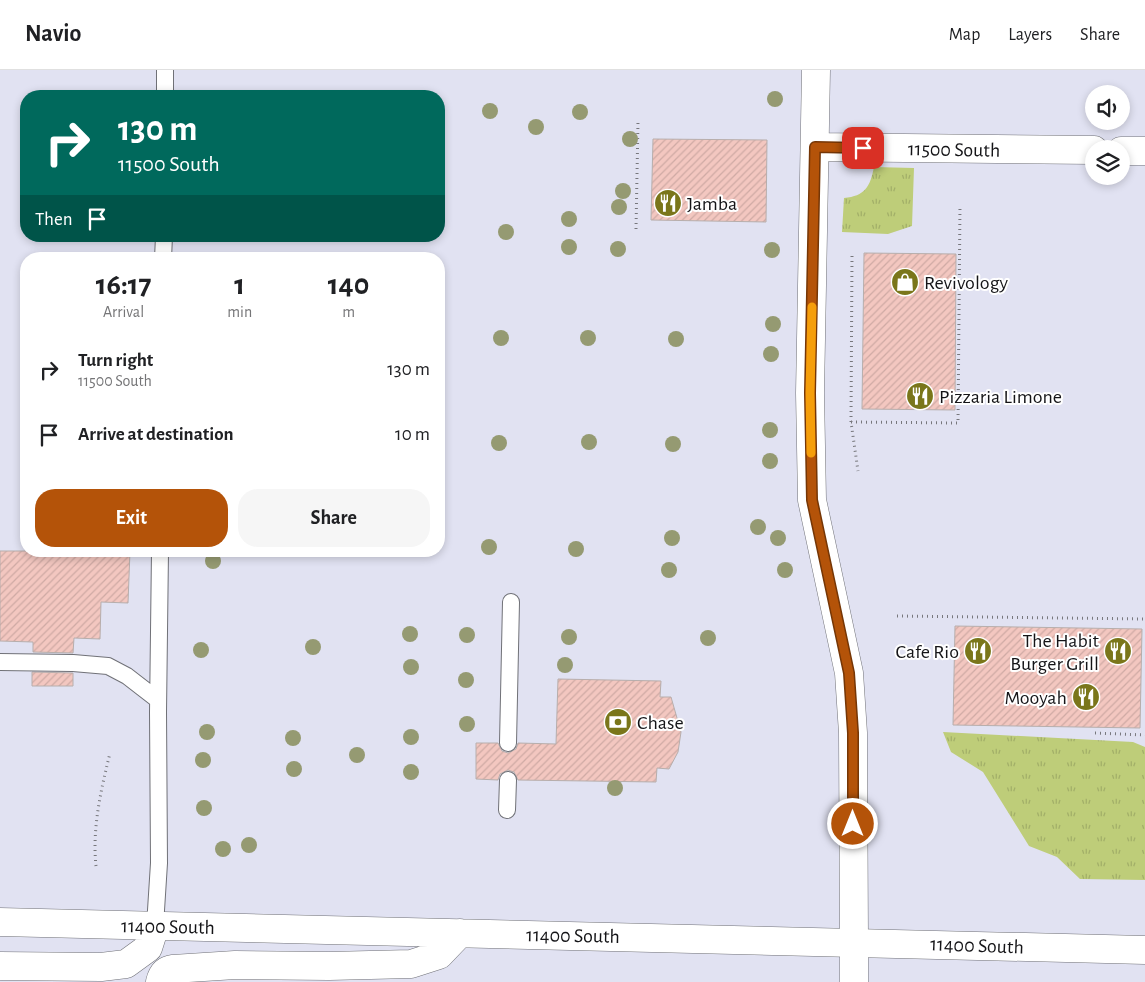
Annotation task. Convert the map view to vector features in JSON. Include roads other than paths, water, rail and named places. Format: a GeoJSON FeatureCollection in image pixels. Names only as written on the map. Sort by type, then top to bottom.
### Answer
{"type":"FeatureCollection","features":[{"type":"Feature","properties":{"kind":"main road"},"geometry":{"type":"LineString","coordinates":[[816,70],[810,393],[812,500],[849,673],[853,733],[854,982]]}},
{"type":"Feature","properties":{"kind":"main road","name":"11500 South"},"geometry":{"type":"LineString","coordinates":[[815,147],[1085,150]]}},
{"type":"Feature","properties":{"kind":"main road"},"geometry":{"type":"LineString","coordinates":[[1130,151],[1145,151]]}},
{"type":"Feature","properties":{"kind":"main road","name":"11400 South"},"geometry":{"type":"LineString","coordinates":[[0,922],[1145,950]]}},
{"type":"Feature","properties":{"kind":"main road"},"geometry":{"type":"LineString","coordinates":[[0,966],[101,967],[126,964],[148,948],[155,926]]}},
{"type":"Feature","properties":{"kind":"main road"},"geometry":{"type":"LineString","coordinates":[[160,982],[162,975],[173,968],[235,965],[329,966],[411,964],[438,955],[460,933]]}},
{"type":"Feature","properties":{"kind":"lane"},"geometry":{"type":"LineString","coordinates":[[165,70],[165,90]]}},
{"type":"Feature","properties":{"kind":"lane"},"geometry":{"type":"LineString","coordinates":[[155,926],[159,863],[160,557]]}},
{"type":"Feature","properties":{"kind":"lane"},"geometry":{"type":"LineString","coordinates":[[508,743],[511,602]]}},
{"type":"Feature","properties":{"kind":"lane"},"geometry":{"type":"LineString","coordinates":[[0,662],[73,663],[108,666],[127,676],[158,700]]}},
{"type":"Feature","properties":{"kind":"lane"},"geometry":{"type":"LineString","coordinates":[[507,810],[508,780]]}},
{"type":"Feature","properties":{"kind":"place","name":"Jamba"},"geometry":{"type":"Point","coordinates":[668,203]}},
{"type":"Feature","properties":{"kind":"place","name":"Revivology"},"geometry":{"type":"Point","coordinates":[905,282]}},
{"type":"Feature","properties":{"kind":"place","name":"Pizzaria Limone"},"geometry":{"type":"Point","coordinates":[920,396]}},
{"type":"Feature","properties":{"kind":"place","name":"Cafe Rio"},"geometry":{"type":"Point","coordinates":[978,651]}},
{"type":"Feature","properties":{"kind":"place","name":"The Habit Burger Grill"},"geometry":{"type":"Point","coordinates":[1118,651]}},
{"type":"Feature","properties":{"kind":"place","name":"Mooyah"},"geometry":{"type":"Point","coordinates":[1086,697]}},
{"type":"Feature","properties":{"kind":"place","name":"Chase"},"geometry":{"type":"Point","coordinates":[618,722]}}]}
